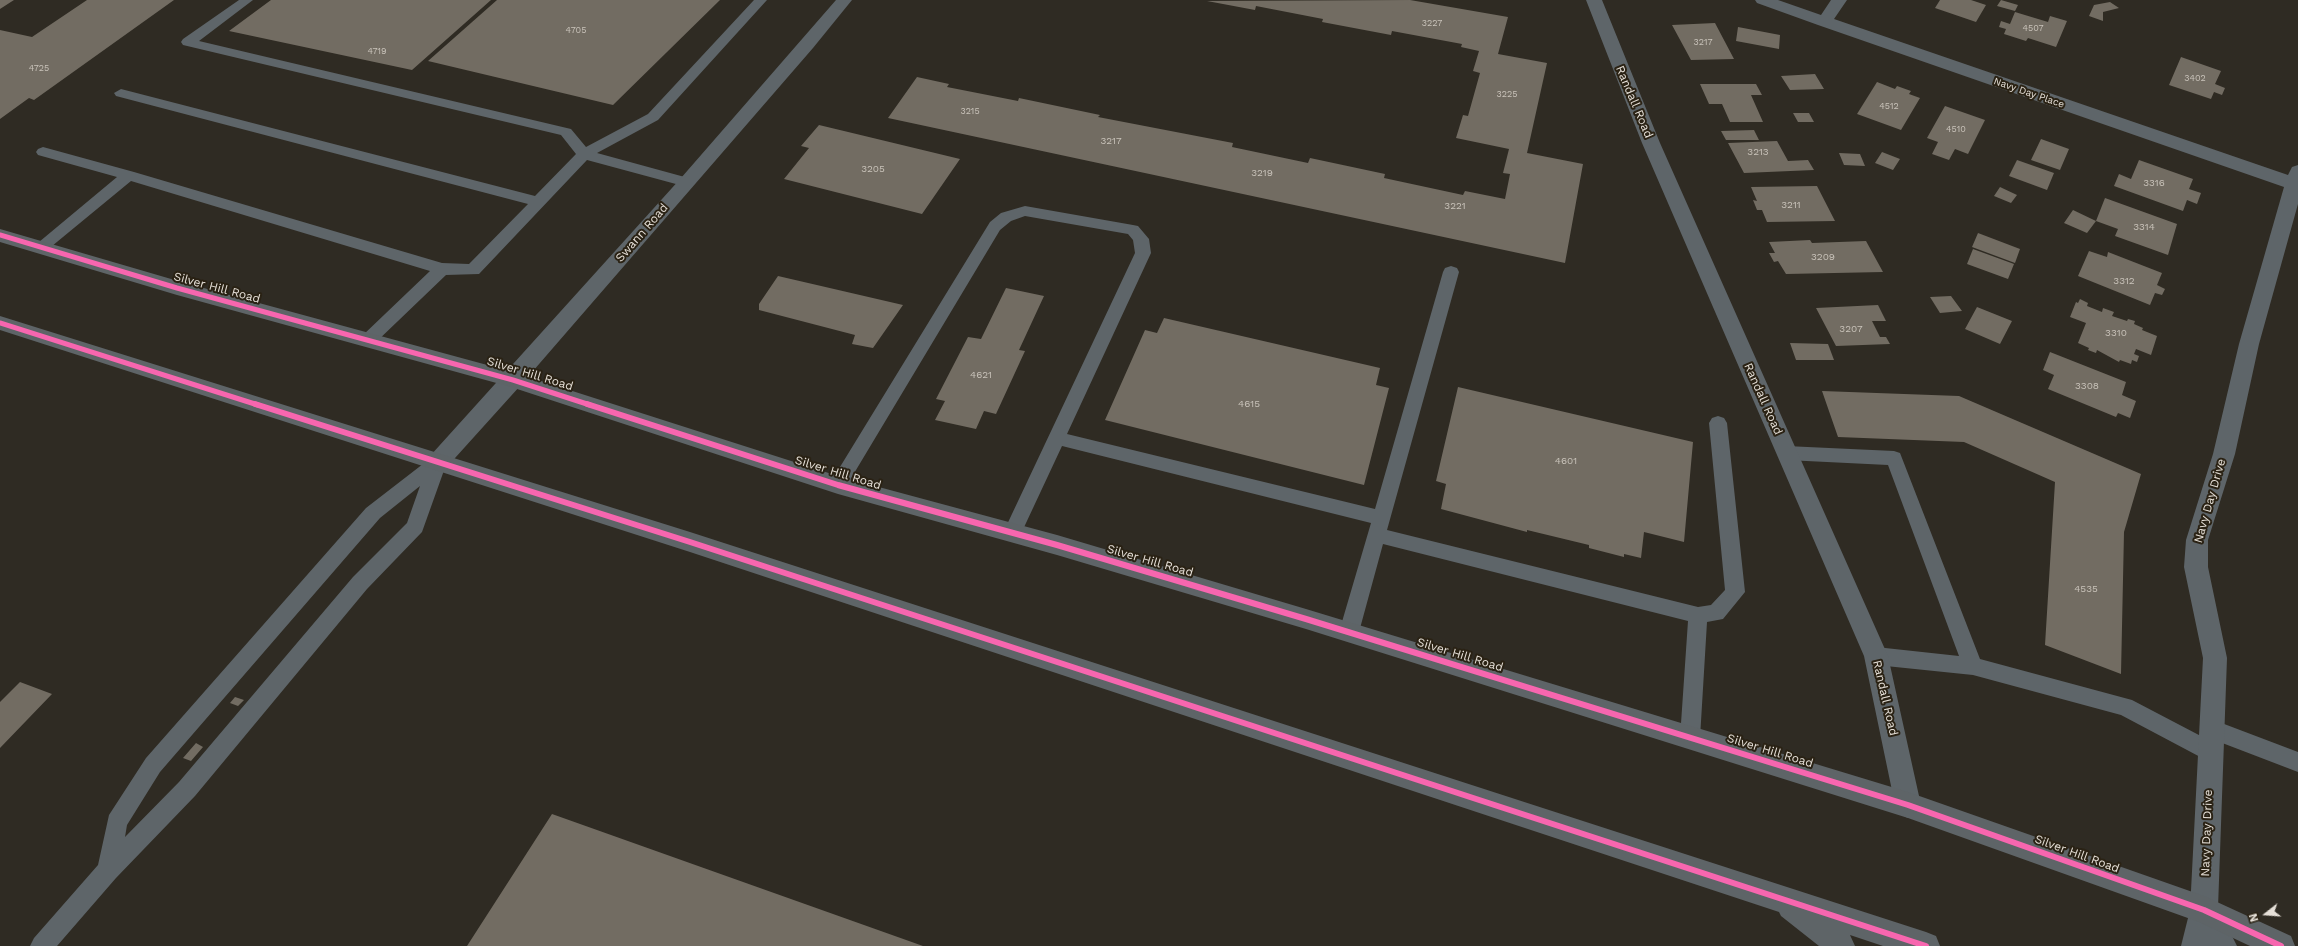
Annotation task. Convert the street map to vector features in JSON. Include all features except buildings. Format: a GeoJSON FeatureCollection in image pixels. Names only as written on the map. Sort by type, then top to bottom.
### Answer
{"type":"FeatureCollection","features":[{"type":"Feature","properties":{"kind":"main road","name":"Silver Hill Road"},"geometry":{"type":"LineString","coordinates":[[0,235],[177,288],[513,380],[838,485],[1012,533],[1349,632],[1908,805],[2204,910],[2281,946]]}},
{"type":"Feature","properties":{"kind":"main road"},"geometry":{"type":"LineString","coordinates":[[0,323],[690,542],[1134,688],[1779,896],[1926,946]]}},
{"type":"Feature","properties":{"kind":"main road"},"geometry":{"type":"LineString","coordinates":[[1779,896],[1841,946]]}},
{"type":"Feature","properties":{"kind":"street","name":"Swann Road"},"geometry":{"type":"LineString","coordinates":[[438,462],[513,380],[687,182],[807,45],[844,0]]}},
{"type":"Feature","properties":{"kind":"street","name":"Randall Road"},"geometry":{"type":"LineString","coordinates":[[1594,0],[1651,143],[1876,656],[1908,805]]}},
{"type":"Feature","properties":{"kind":"street","name":"Navy Day Place"},"geometry":{"type":"LineString","coordinates":[[1763,0],[1824,22],[2296,178]]}},
{"type":"Feature","properties":{"kind":"street"},"geometry":{"type":"LineString","coordinates":[[1824,22],[1839,0]]}},
{"type":"Feature","properties":{"kind":"street","name":"Navy Day Drive"},"geometry":{"type":"LineString","coordinates":[[2195,946],[2204,910],[2215,658],[2196,567],[2197,540],[2224,454],[2249,344],[2296,178]]}},
{"type":"Feature","properties":{"kind":"street","name":"Navy Day Drive"},"geometry":{"type":"LineString","coordinates":[[2204,910],[2223,946]]}},
{"type":"Feature","properties":{"kind":"lane"},"geometry":{"type":"LineString","coordinates":[[247,0],[188,42],[566,132],[584,154],[687,182]]}},
{"type":"Feature","properties":{"kind":"lane"},"geometry":{"type":"LineString","coordinates":[[43,152],[129,175],[442,269],[473,270],[540,202],[584,154],[653,117],[761,0]]}},
{"type":"Feature","properties":{"kind":"lane"},"geometry":{"type":"LineString","coordinates":[[121,94],[540,202]]}},
{"type":"Feature","properties":{"kind":"lane"},"geometry":{"type":"LineString","coordinates":[[41,247],[129,175]]}},
{"type":"Feature","properties":{"kind":"lane"},"geometry":{"type":"LineString","coordinates":[[838,485],[995,226],[1006,218],[1026,211],[1132,230],[1141,239],[1143,254],[1012,533]]}},
{"type":"Feature","properties":{"kind":"lane"},"geometry":{"type":"LineString","coordinates":[[368,340],[442,269]]}},
{"type":"Feature","properties":{"kind":"lane"},"geometry":{"type":"LineString","coordinates":[[1349,632],[1451,272]]}},
{"type":"Feature","properties":{"kind":"lane"},"geometry":{"type":"LineString","coordinates":[[1057,438],[1698,615],[1716,613],[1735,592],[1718,423]]}},
{"type":"Feature","properties":{"kind":"lane"},"geometry":{"type":"LineString","coordinates":[[1786,453],[1894,458],[1973,666]]}},
{"type":"Feature","properties":{"kind":"lane"},"geometry":{"type":"LineString","coordinates":[[108,870],[117,822],[153,765],[172,746],[373,513],[438,462]]}},
{"type":"Feature","properties":{"kind":"lane"},"geometry":{"type":"LineString","coordinates":[[42,946],[108,870],[187,789],[355,589],[415,527],[438,462]]}},
{"type":"Feature","properties":{"kind":"lane"},"geometry":{"type":"LineString","coordinates":[[1690,738],[1698,615]]}},
{"type":"Feature","properties":{"kind":"lane"},"geometry":{"type":"LineString","coordinates":[[1876,656],[1973,666],[2125,707],[2210,752]]}},
{"type":"Feature","properties":{"kind":"lane"},"geometry":{"type":"LineString","coordinates":[[2211,729],[2298,762]]}},
{"type":"Feature","properties":{"kind":"cycle path"},"geometry":{"type":"LineString","coordinates":[[0,235],[177,288],[513,380],[838,485],[1057,545],[1306,619],[1908,805],[2204,910],[2281,946]]}},
{"type":"Feature","properties":{"kind":"cycle path"},"geometry":{"type":"LineString","coordinates":[[0,323],[690,542],[1926,946]]}}]}
